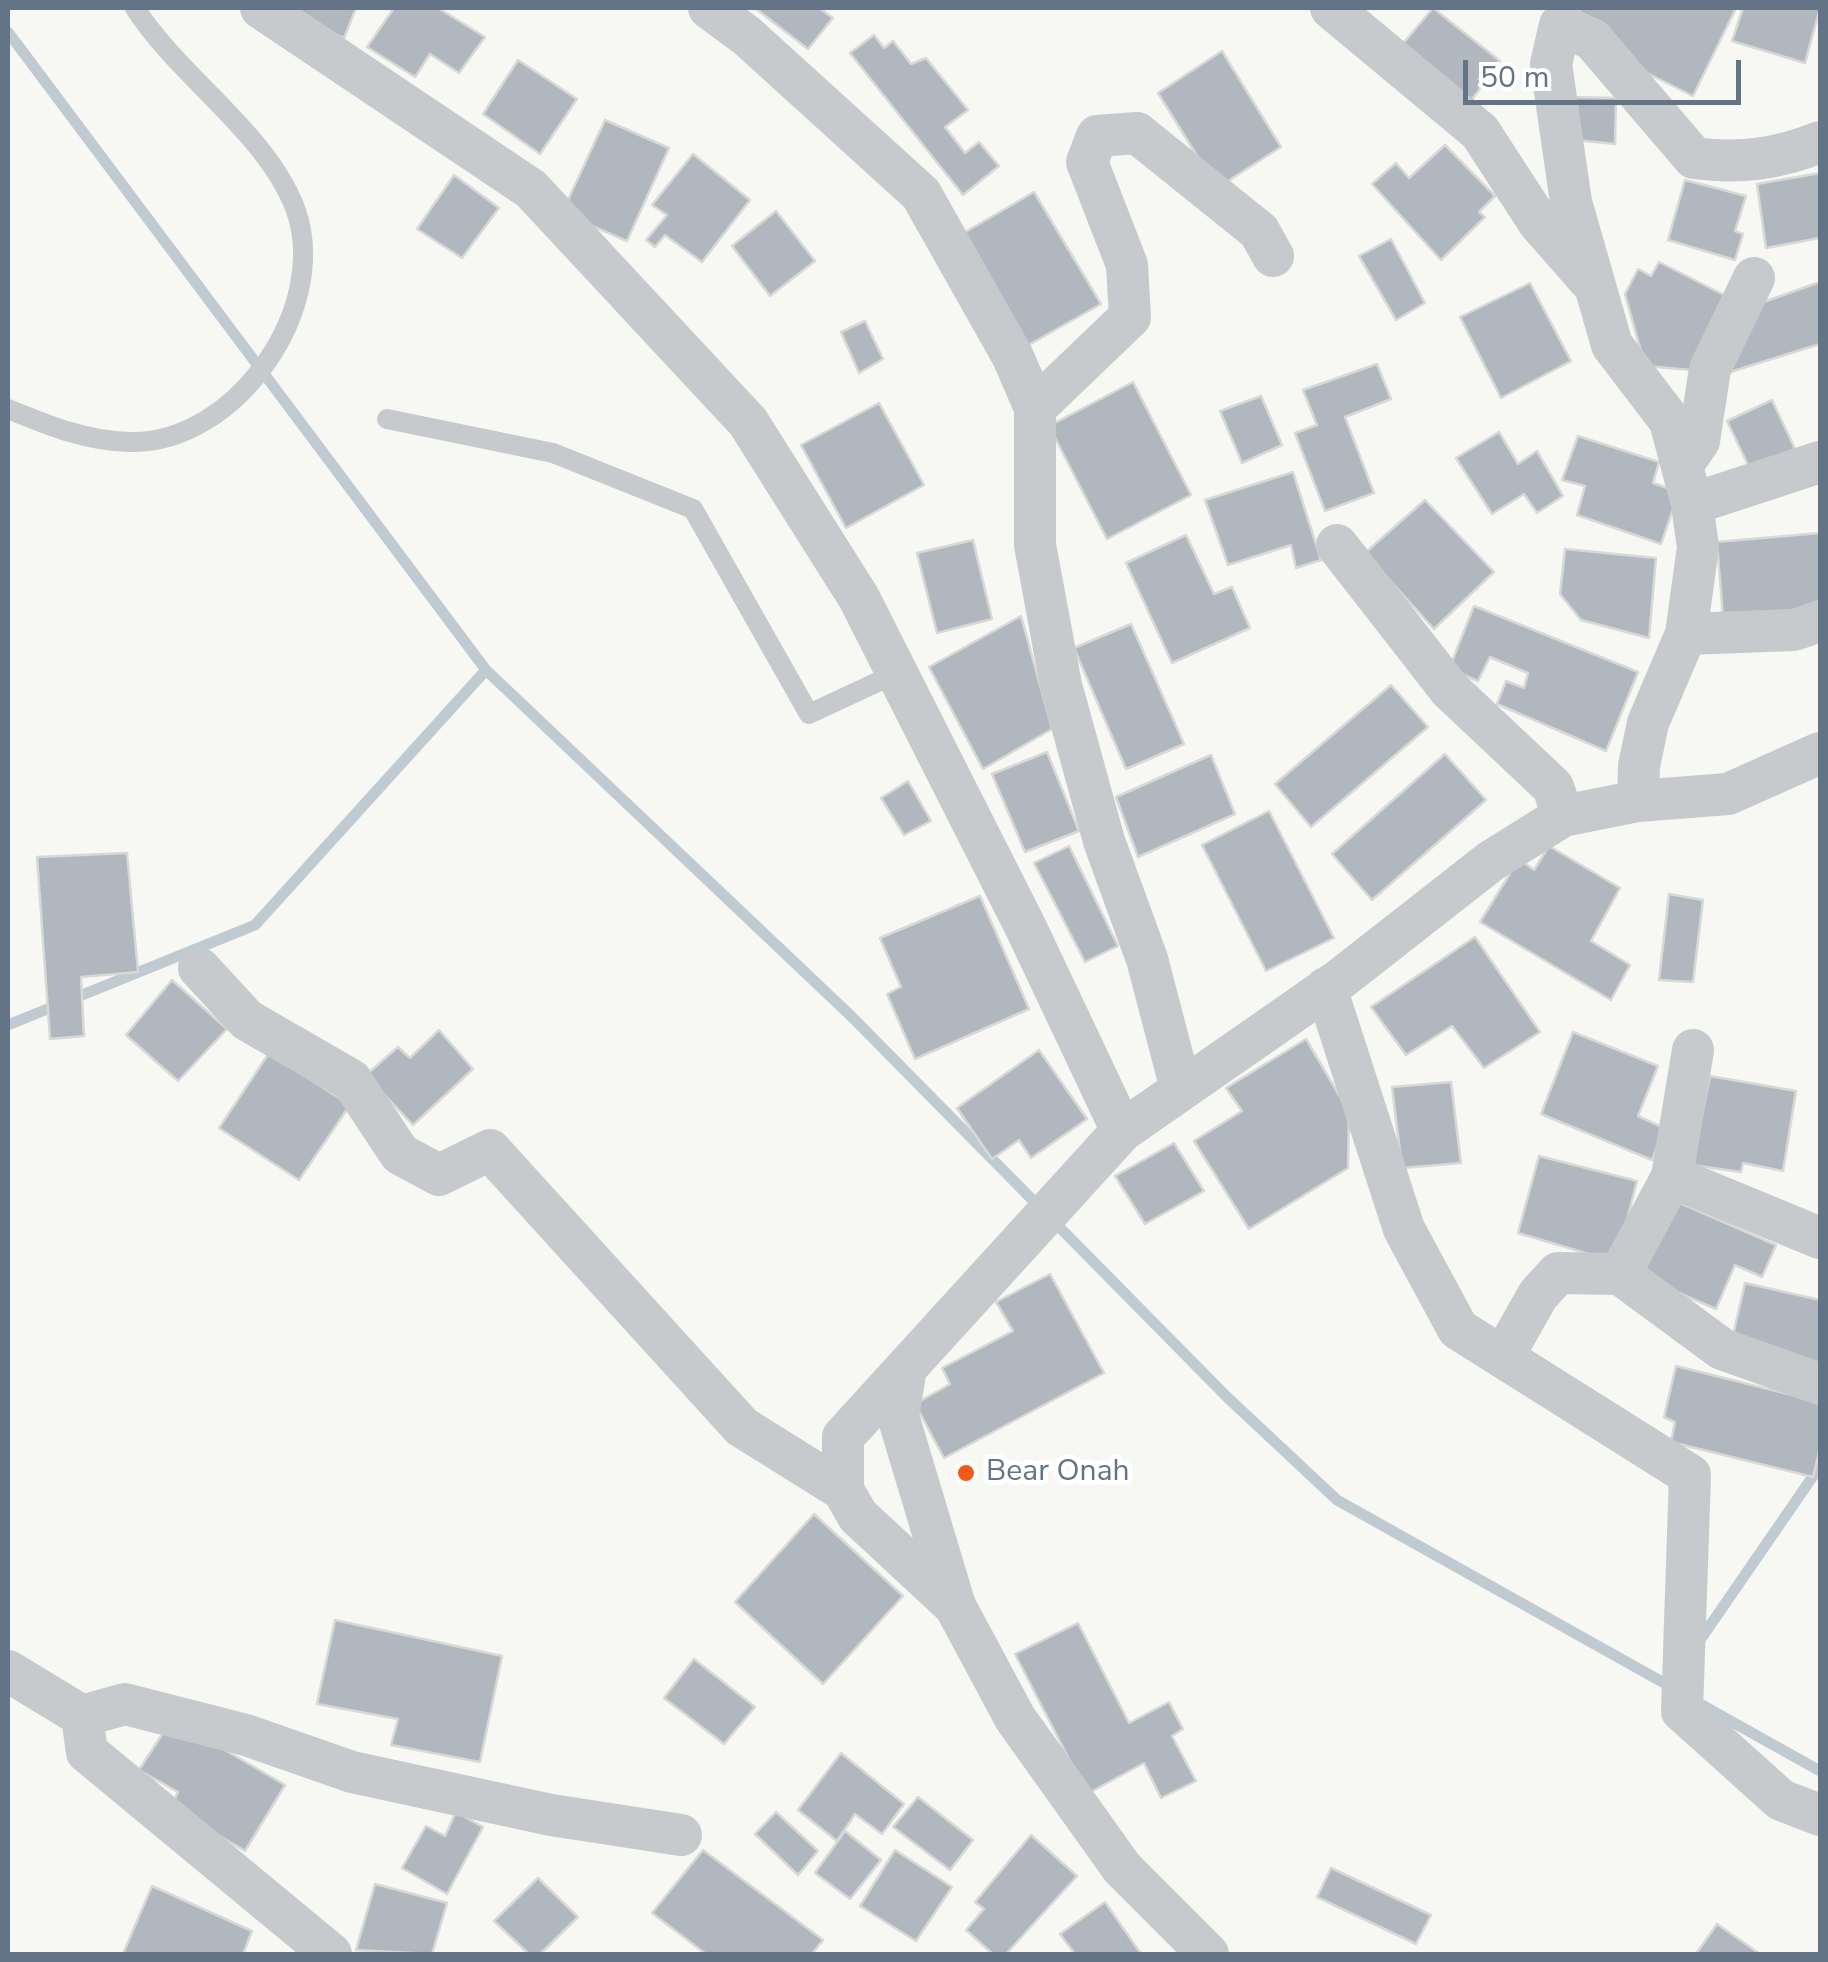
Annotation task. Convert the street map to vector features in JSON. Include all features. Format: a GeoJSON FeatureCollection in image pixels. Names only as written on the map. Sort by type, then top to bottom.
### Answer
{"type":"FeatureCollection","features":[{"type":"Feature","properties":{"kind":"street"},"geometry":{"type":"LineString","coordinates":[[261,8],[532,189],[748,422],[859,598],[1122,1130]]}},
{"type":"Feature","properties":{"kind":"street"},"geometry":{"type":"LineString","coordinates":[[709,8],[748,36],[921,194],[1013,356],[1035,408],[1035,546],[1060,686],[1104,841],[1147,959],[1180,1089]]}},
{"type":"Feature","properties":{"kind":"street"},"geometry":{"type":"LineString","coordinates":[[1331,8],[1480,132],[1539,223],[1596,288]]}},
{"type":"Feature","properties":{"kind":"street"},"geometry":{"type":"LineString","coordinates":[[1638,801],[1639,766],[1648,723],[1686,634],[1698,546],[1670,421],[1612,345],[1571,202],[1551,64],[1560,25],[1592,39],[1694,158],[1733,163],[1786,155],[1820,142]]}},
{"type":"Feature","properties":{"kind":"street"},"geometry":{"type":"LineString","coordinates":[[1035,408],[1130,317],[1128,265],[1087,162],[1097,136],[1138,133],[1259,231],[1273,256]]}},
{"type":"Feature","properties":{"kind":"street"},"geometry":{"type":"LineString","coordinates":[[1687,485],[1699,441],[1710,370],[1754,278]]}},
{"type":"Feature","properties":{"kind":"street"},"geometry":{"type":"LineString","coordinates":[[1687,485],[1820,462]]}},
{"type":"Feature","properties":{"kind":"street"},"geometry":{"type":"LineString","coordinates":[[1337,546],[1450,690],[1553,787],[1563,816]]}},
{"type":"Feature","properties":{"kind":"street"},"geometry":{"type":"LineString","coordinates":[[1686,634],[1794,630],[1820,621]]}},
{"type":"Feature","properties":{"kind":"street"},"geometry":{"type":"LineString","coordinates":[[843,1490],[843,1437],[1122,1130],[1326,988],[1491,861],[1563,816],[1638,801],[1728,794],[1820,753]]}},
{"type":"Feature","properties":{"kind":"street"},"geometry":{"type":"LineString","coordinates":[[199,968],[248,1020],[351,1080],[400,1154],[439,1175],[490,1150],[742,1427],[843,1490],[858,1516],[956,1606]]}},
{"type":"Feature","properties":{"kind":"street"},"geometry":{"type":"LineString","coordinates":[[1326,988],[1404,1229],[1458,1329],[1690,1476],[1682,1711],[1781,1800],[1820,1815]]}},
{"type":"Feature","properties":{"kind":"street"},"geometry":{"type":"LineString","coordinates":[[1620,1274],[1672,1176],[1693,1050]]}},
{"type":"Feature","properties":{"kind":"street"},"geometry":{"type":"LineString","coordinates":[[1672,1176],[1820,1238]]}},
{"type":"Feature","properties":{"kind":"street"},"geometry":{"type":"LineString","coordinates":[[1503,1357],[1538,1296],[1558,1274],[1620,1274],[1722,1349],[1820,1384]]}},
{"type":"Feature","properties":{"kind":"street"},"geometry":{"type":"LineString","coordinates":[[906,1368],[898,1416],[956,1606],[1014,1718],[1122,1868],[1208,1954]]}},
{"type":"Feature","properties":{"kind":"street"},"geometry":{"type":"LineString","coordinates":[[8,1671],[82,1716],[125,1704],[246,1735],[352,1772],[551,1815],[681,1834]]}},
{"type":"Feature","properties":{"kind":"street"},"geometry":{"type":"LineString","coordinates":[[82,1716],[88,1752],[331,1954]]}},
{"type":"Feature","properties":{"kind":"lane"},"geometry":{"type":"LineString","coordinates":[[8,410],[67,432],[132,442],[160,438],[210,416],[245,390],[278,350],[299,295],[304,249],[295,207],[255,145],[154,36],[135,8]]}},
{"type":"Feature","properties":{"kind":"lane"},"geometry":{"type":"LineString","coordinates":[[388,419],[553,454],[693,509],[810,714],[897,673]]}},
{"type":"Feature","properties":{"kind":"building"},"geometry":{"type":"Polygon","coordinates":[[[271,8],[356,8],[344,38],[271,8]]]}},
{"type":"Feature","properties":{"kind":"building"},"geometry":{"type":"Polygon","coordinates":[[[394,8],[438,8],[485,37],[459,73],[430,54],[415,77],[367,47],[394,8]]]}},
{"type":"Feature","properties":{"kind":"building"},"geometry":{"type":"Polygon","coordinates":[[[755,8],[819,8],[833,18],[808,49],[755,8]]]}},
{"type":"Feature","properties":{"kind":"building"},"geometry":{"type":"Polygon","coordinates":[[[1433,8],[1500,61],[1465,109],[1395,53],[1433,8]]]}},
{"type":"Feature","properties":{"kind":"building"},"geometry":{"type":"Polygon","coordinates":[[[1577,8],[1735,10],[1693,96],[1625,62],[1577,8]]]}},
{"type":"Feature","properties":{"kind":"building"},"geometry":{"type":"Polygon","coordinates":[[[1743,8],[1820,8],[1805,63],[1732,41],[1743,8]]]}},
{"type":"Feature","properties":{"kind":"building"},"geometry":{"type":"Polygon","coordinates":[[[874,35],[884,48],[893,41],[911,64],[926,58],[968,110],[945,127],[965,153],[979,142],[999,166],[963,195],[850,53],[874,35]]]}},
{"type":"Feature","properties":{"kind":"building"},"geometry":{"type":"Polygon","coordinates":[[[1222,51],[1281,147],[1217,188],[1158,93],[1222,51]]]}},
{"type":"Feature","properties":{"kind":"building"},"geometry":{"type":"Polygon","coordinates":[[[518,60],[577,99],[540,154],[483,114],[518,60]]]}},
{"type":"Feature","properties":{"kind":"building"},"geometry":{"type":"Polygon","coordinates":[[[1571,97],[1616,98],[1615,144],[1566,139],[1571,97]]]}},
{"type":"Feature","properties":{"kind":"building"},"geometry":{"type":"Polygon","coordinates":[[[605,120],[669,148],[627,241],[562,213],[605,120]]]}},
{"type":"Feature","properties":{"kind":"building"},"geometry":{"type":"Polygon","coordinates":[[[1445,145],[1495,196],[1479,212],[1485,217],[1441,260],[1372,184],[1396,163],[1409,178],[1445,145]]]}},
{"type":"Feature","properties":{"kind":"building"},"geometry":{"type":"Polygon","coordinates":[[[693,154],[750,200],[702,262],[665,235],[655,247],[646,240],[667,215],[652,205],[693,154]]]}},
{"type":"Feature","properties":{"kind":"building"},"geometry":{"type":"Polygon","coordinates":[[[1820,173],[1820,238],[1766,248],[1757,184],[1820,173]]]}},
{"type":"Feature","properties":{"kind":"building"},"geometry":{"type":"Polygon","coordinates":[[[454,175],[499,208],[462,258],[417,229],[454,175]]]}},
{"type":"Feature","properties":{"kind":"building"},"geometry":{"type":"Polygon","coordinates":[[[1685,180],[1746,196],[1735,231],[1743,234],[1735,260],[1668,240],[1685,180]]]}},
{"type":"Feature","properties":{"kind":"building"},"geometry":{"type":"Polygon","coordinates":[[[1034,192],[1101,304],[1025,347],[962,234],[1034,192]]]}},
{"type":"Feature","properties":{"kind":"building"},"geometry":{"type":"Polygon","coordinates":[[[776,211],[815,261],[770,296],[732,246],[776,211]]]}},
{"type":"Feature","properties":{"kind":"building"},"geometry":{"type":"Polygon","coordinates":[[[1391,239],[1425,303],[1396,320],[1359,256],[1391,239]]]}},
{"type":"Feature","properties":{"kind":"building"},"geometry":{"type":"Polygon","coordinates":[[[1659,262],[1730,298],[1692,370],[1645,366],[1625,294],[1638,269],[1651,276],[1659,262]]]}},
{"type":"Feature","properties":{"kind":"building"},"geometry":{"type":"Polygon","coordinates":[[[1820,282],[1820,344],[1730,372],[1758,304],[1820,282]]]}},
{"type":"Feature","properties":{"kind":"building"},"geometry":{"type":"Polygon","coordinates":[[[1530,283],[1571,361],[1501,398],[1460,317],[1530,283]]]}},
{"type":"Feature","properties":{"kind":"building"},"geometry":{"type":"Polygon","coordinates":[[[865,321],[883,359],[859,373],[841,332],[865,321]]]}},
{"type":"Feature","properties":{"kind":"building"},"geometry":{"type":"Polygon","coordinates":[[[1377,364],[1391,399],[1345,417],[1374,493],[1325,511],[1295,433],[1317,425],[1303,390],[1377,364]]]}},
{"type":"Feature","properties":{"kind":"building"},"geometry":{"type":"Polygon","coordinates":[[[1133,382],[1191,495],[1107,539],[1049,426],[1133,382]]]}},
{"type":"Feature","properties":{"kind":"building"},"geometry":{"type":"Polygon","coordinates":[[[1261,396],[1282,445],[1242,463],[1220,411],[1261,396]]]}},
{"type":"Feature","properties":{"kind":"building"},"geometry":{"type":"Polygon","coordinates":[[[1772,400],[1795,449],[1750,469],[1727,421],[1772,400]]]}},
{"type":"Feature","properties":{"kind":"building"},"geometry":{"type":"Polygon","coordinates":[[[879,403],[924,485],[846,528],[801,445],[879,403]]]}},
{"type":"Feature","properties":{"kind":"building"},"geometry":{"type":"Polygon","coordinates":[[[1499,432],[1518,464],[1537,451],[1563,496],[1537,513],[1524,494],[1492,514],[1456,458],[1499,432]]]}},
{"type":"Feature","properties":{"kind":"building"},"geometry":{"type":"Polygon","coordinates":[[[1578,436],[1659,462],[1653,483],[1679,492],[1661,544],[1577,515],[1585,486],[1562,480],[1578,436]]]}},
{"type":"Feature","properties":{"kind":"building"},"geometry":{"type":"Polygon","coordinates":[[[1293,472],[1321,560],[1296,568],[1291,545],[1228,565],[1205,500],[1293,472]]]}},
{"type":"Feature","properties":{"kind":"building"},"geometry":{"type":"Polygon","coordinates":[[[1425,500],[1494,572],[1434,629],[1365,553],[1425,500]]]}},
{"type":"Feature","properties":{"kind":"building"},"geometry":{"type":"Polygon","coordinates":[[[1820,533],[1820,608],[1723,617],[1717,542],[1820,533]]]}},
{"type":"Feature","properties":{"kind":"building"},"geometry":{"type":"Polygon","coordinates":[[[1186,535],[1214,594],[1232,587],[1250,628],[1172,663],[1126,563],[1186,535]]]}},
{"type":"Feature","properties":{"kind":"building"},"geometry":{"type":"Polygon","coordinates":[[[973,540],[992,619],[937,633],[917,553],[973,540]]]}},
{"type":"Feature","properties":{"kind":"building"},"geometry":{"type":"Polygon","coordinates":[[[1565,549],[1656,558],[1649,638],[1581,620],[1560,594],[1565,549]]]}},
{"type":"Feature","properties":{"kind":"building"},"geometry":{"type":"Polygon","coordinates":[[[1474,606],[1638,672],[1606,751],[1497,704],[1506,681],[1524,688],[1528,673],[1490,657],[1478,681],[1449,669],[1474,606]]]}},
{"type":"Feature","properties":{"kind":"building"},"geometry":{"type":"Polygon","coordinates":[[[1021,616],[1052,729],[983,769],[929,667],[1021,616]]]}},
{"type":"Feature","properties":{"kind":"building"},"geometry":{"type":"Polygon","coordinates":[[[1131,624],[1184,744],[1126,769],[1074,648],[1131,624]]]}},
{"type":"Feature","properties":{"kind":"building"},"geometry":{"type":"Polygon","coordinates":[[[1391,685],[1428,727],[1311,827],[1275,784],[1391,685]]]}},
{"type":"Feature","properties":{"kind":"building"},"geometry":{"type":"Polygon","coordinates":[[[1047,752],[1079,831],[1025,852],[992,774],[1047,752]]]}},
{"type":"Feature","properties":{"kind":"building"},"geometry":{"type":"Polygon","coordinates":[[[1445,754],[1486,800],[1372,900],[1332,854],[1445,754]]]}},
{"type":"Feature","properties":{"kind":"building"},"geometry":{"type":"Polygon","coordinates":[[[1211,755],[1235,814],[1138,857],[1116,797],[1211,755]]]}},
{"type":"Feature","properties":{"kind":"building"},"geometry":{"type":"Polygon","coordinates":[[[908,781],[931,821],[904,835],[881,798],[908,781]]]}},
{"type":"Feature","properties":{"kind":"building"},"geometry":{"type":"Polygon","coordinates":[[[1269,811],[1334,938],[1266,971],[1202,845],[1269,811]]]}},
{"type":"Feature","properties":{"kind":"building"},"geometry":{"type":"Polygon","coordinates":[[[1069,846],[1118,946],[1085,962],[1034,863],[1069,846]]]}},
{"type":"Feature","properties":{"kind":"building"},"geometry":{"type":"Polygon","coordinates":[[[1549,846],[1620,888],[1591,941],[1630,965],[1611,1000],[1480,922],[1519,859],[1534,870],[1549,846]]]}},
{"type":"Feature","properties":{"kind":"building"},"geometry":{"type":"Polygon","coordinates":[[[127,853],[138,972],[81,977],[84,1036],[50,1039],[37,857],[127,853]]]}},
{"type":"Feature","properties":{"kind":"building"},"geometry":{"type":"Polygon","coordinates":[[[1669,894],[1703,900],[1693,982],[1659,980],[1669,894]]]}},
{"type":"Feature","properties":{"kind":"building"},"geometry":{"type":"Polygon","coordinates":[[[980,896],[1029,1009],[915,1059],[887,994],[901,987],[880,938],[980,896]]]}},
{"type":"Feature","properties":{"kind":"building"},"geometry":{"type":"Polygon","coordinates":[[[1475,937],[1540,1032],[1484,1068],[1452,1026],[1406,1055],[1371,1007],[1475,937]]]}},
{"type":"Feature","properties":{"kind":"building"},"geometry":{"type":"Polygon","coordinates":[[[172,980],[227,1029],[178,1081],[126,1035],[172,980]]]}},
{"type":"Feature","properties":{"kind":"building"},"geometry":{"type":"Polygon","coordinates":[[[439,1030],[473,1069],[413,1125],[366,1075],[398,1047],[410,1058],[439,1030]]]}},
{"type":"Feature","properties":{"kind":"building"},"geometry":{"type":"Polygon","coordinates":[[[1573,1032],[1658,1066],[1638,1116],[1664,1128],[1652,1160],[1541,1114],[1573,1032]]]}},
{"type":"Feature","properties":{"kind":"building"},"geometry":{"type":"Polygon","coordinates":[[[1306,1039],[1349,1112],[1348,1168],[1249,1229],[1194,1141],[1242,1111],[1226,1088],[1306,1039]]]}},
{"type":"Feature","properties":{"kind":"building"},"geometry":{"type":"Polygon","coordinates":[[[1039,1050],[1087,1119],[1031,1158],[1019,1140],[992,1159],[957,1108],[1039,1050]]]}},
{"type":"Feature","properties":{"kind":"building"},"geometry":{"type":"Polygon","coordinates":[[[269,1053],[350,1105],[299,1180],[219,1128],[269,1053]]]}},
{"type":"Feature","properties":{"kind":"building"},"geometry":{"type":"Polygon","coordinates":[[[1710,1076],[1796,1091],[1783,1171],[1743,1163],[1741,1172],[1692,1165],[1710,1076]]]}},
{"type":"Feature","properties":{"kind":"building"},"geometry":{"type":"Polygon","coordinates":[[[1451,1082],[1461,1163],[1402,1168],[1392,1087],[1451,1082]]]}},
{"type":"Feature","properties":{"kind":"building"},"geometry":{"type":"Polygon","coordinates":[[[1174,1143],[1204,1191],[1145,1224],[1115,1176],[1174,1143]]]}},
{"type":"Feature","properties":{"kind":"building"},"geometry":{"type":"Polygon","coordinates":[[[1539,1156],[1637,1181],[1616,1262],[1518,1233],[1539,1156]]]}},
{"type":"Feature","properties":{"kind":"building"},"geometry":{"type":"Polygon","coordinates":[[[1673,1200],[1776,1245],[1762,1277],[1735,1265],[1716,1309],[1640,1276],[1673,1200]]]}},
{"type":"Feature","properties":{"kind":"building"},"geometry":{"type":"Polygon","coordinates":[[[1050,1274],[1104,1373],[944,1458],[915,1404],[950,1384],[942,1368],[1013,1331],[996,1302],[1050,1274]]]}},
{"type":"Feature","properties":{"kind":"building"},"geometry":{"type":"Polygon","coordinates":[[[1745,1283],[1820,1300],[1820,1363],[1731,1344],[1745,1283]]]}},
{"type":"Feature","properties":{"kind":"building"},"geometry":{"type":"Polygon","coordinates":[[[1676,1366],[1820,1402],[1820,1448],[1813,1477],[1671,1442],[1675,1422],[1664,1417],[1676,1366]]]}},
{"type":"Feature","properties":{"kind":"building"},"geometry":{"type":"Polygon","coordinates":[[[814,1514],[903,1596],[823,1684],[735,1602],[814,1514]]]}},
{"type":"Feature","properties":{"kind":"building"},"geometry":{"type":"Polygon","coordinates":[[[335,1620],[502,1656],[480,1762],[391,1745],[398,1719],[317,1704],[335,1620]]]}},
{"type":"Feature","properties":{"kind":"building"},"geometry":{"type":"Polygon","coordinates":[[[1078,1623],[1129,1723],[1169,1702],[1183,1729],[1172,1736],[1196,1781],[1161,1798],[1144,1763],[1087,1794],[1015,1654],[1078,1623]]]}},
{"type":"Feature","properties":{"kind":"building"},"geometry":{"type":"Polygon","coordinates":[[[694,1659],[755,1707],[724,1744],[664,1698],[694,1659]]]}},
{"type":"Feature","properties":{"kind":"building"},"geometry":{"type":"Polygon","coordinates":[[[172,1719],[285,1785],[245,1851],[171,1807],[178,1792],[139,1770],[172,1719]]]}},
{"type":"Feature","properties":{"kind":"building"},"geometry":{"type":"Polygon","coordinates":[[[841,1753],[904,1804],[882,1834],[855,1814],[837,1841],[798,1810],[841,1753]]]}},
{"type":"Feature","properties":{"kind":"building"},"geometry":{"type":"Polygon","coordinates":[[[918,1797],[973,1840],[950,1870],[893,1827],[918,1797]]]}},
{"type":"Feature","properties":{"kind":"building"},"geometry":{"type":"Polygon","coordinates":[[[456,1812],[483,1827],[447,1894],[402,1868],[426,1826],[445,1836],[456,1812]]]}},
{"type":"Feature","properties":{"kind":"building"},"geometry":{"type":"Polygon","coordinates":[[[776,1812],[818,1851],[798,1875],[755,1834],[776,1812]]]}},
{"type":"Feature","properties":{"kind":"building"},"geometry":{"type":"Polygon","coordinates":[[[845,1831],[881,1860],[850,1899],[815,1873],[845,1831]]]}},
{"type":"Feature","properties":{"kind":"building"},"geometry":{"type":"Polygon","coordinates":[[[1031,1835],[1077,1876],[1006,1954],[993,1954],[966,1930],[984,1909],[975,1902],[1031,1835]]]}},
{"type":"Feature","properties":{"kind":"building"},"geometry":{"type":"Polygon","coordinates":[[[703,1850],[823,1940],[812,1954],[706,1954],[652,1913],[703,1850]]]}},
{"type":"Feature","properties":{"kind":"building"},"geometry":{"type":"Polygon","coordinates":[[[895,1850],[952,1887],[916,1941],[860,1906],[895,1850]]]}},
{"type":"Feature","properties":{"kind":"building"},"geometry":{"type":"Polygon","coordinates":[[[1331,1868],[1431,1915],[1416,1944],[1317,1897],[1331,1868]]]}},
{"type":"Feature","properties":{"kind":"building"},"geometry":{"type":"Polygon","coordinates":[[[538,1878],[578,1917],[540,1954],[529,1954],[494,1921],[538,1878]]]}},
{"type":"Feature","properties":{"kind":"building"},"geometry":{"type":"Polygon","coordinates":[[[375,1884],[447,1903],[432,1954],[356,1950],[375,1884]]]}},
{"type":"Feature","properties":{"kind":"building"},"geometry":{"type":"Polygon","coordinates":[[[152,1886],[252,1931],[243,1954],[123,1954],[152,1886]]]}},
{"type":"Feature","properties":{"kind":"building"},"geometry":{"type":"Polygon","coordinates":[[[1105,1902],[1141,1954],[1075,1954],[1060,1934],[1105,1902]]]}},
{"type":"Feature","properties":{"kind":"building"},"geometry":{"type":"Polygon","coordinates":[[[1717,1924],[1760,1954],[1696,1954],[1717,1924]]]}},
{"type":"Feature","properties":{"kind":"waterway"},"geometry":{"type":"LineString","coordinates":[[8,32],[486,670],[851,1016],[1227,1397],[1337,1500],[1673,1688]]}},
{"type":"Feature","properties":{"kind":"waterway"},"geometry":{"type":"LineString","coordinates":[[8,1025],[255,925],[486,670]]}},
{"type":"Feature","properties":{"kind":"waterway"},"geometry":{"type":"LineString","coordinates":[[1698,1643],[1820,1466]]}},
{"type":"Feature","properties":{"kind":"waterway"},"geometry":{"type":"LineString","coordinates":[[1702,1705],[1820,1771]]}},
{"type":"Feature","properties":{"kind":"place","name":"Bear Onah"},"geometry":{"type":"Point","coordinates":[966,1473]}}]}
